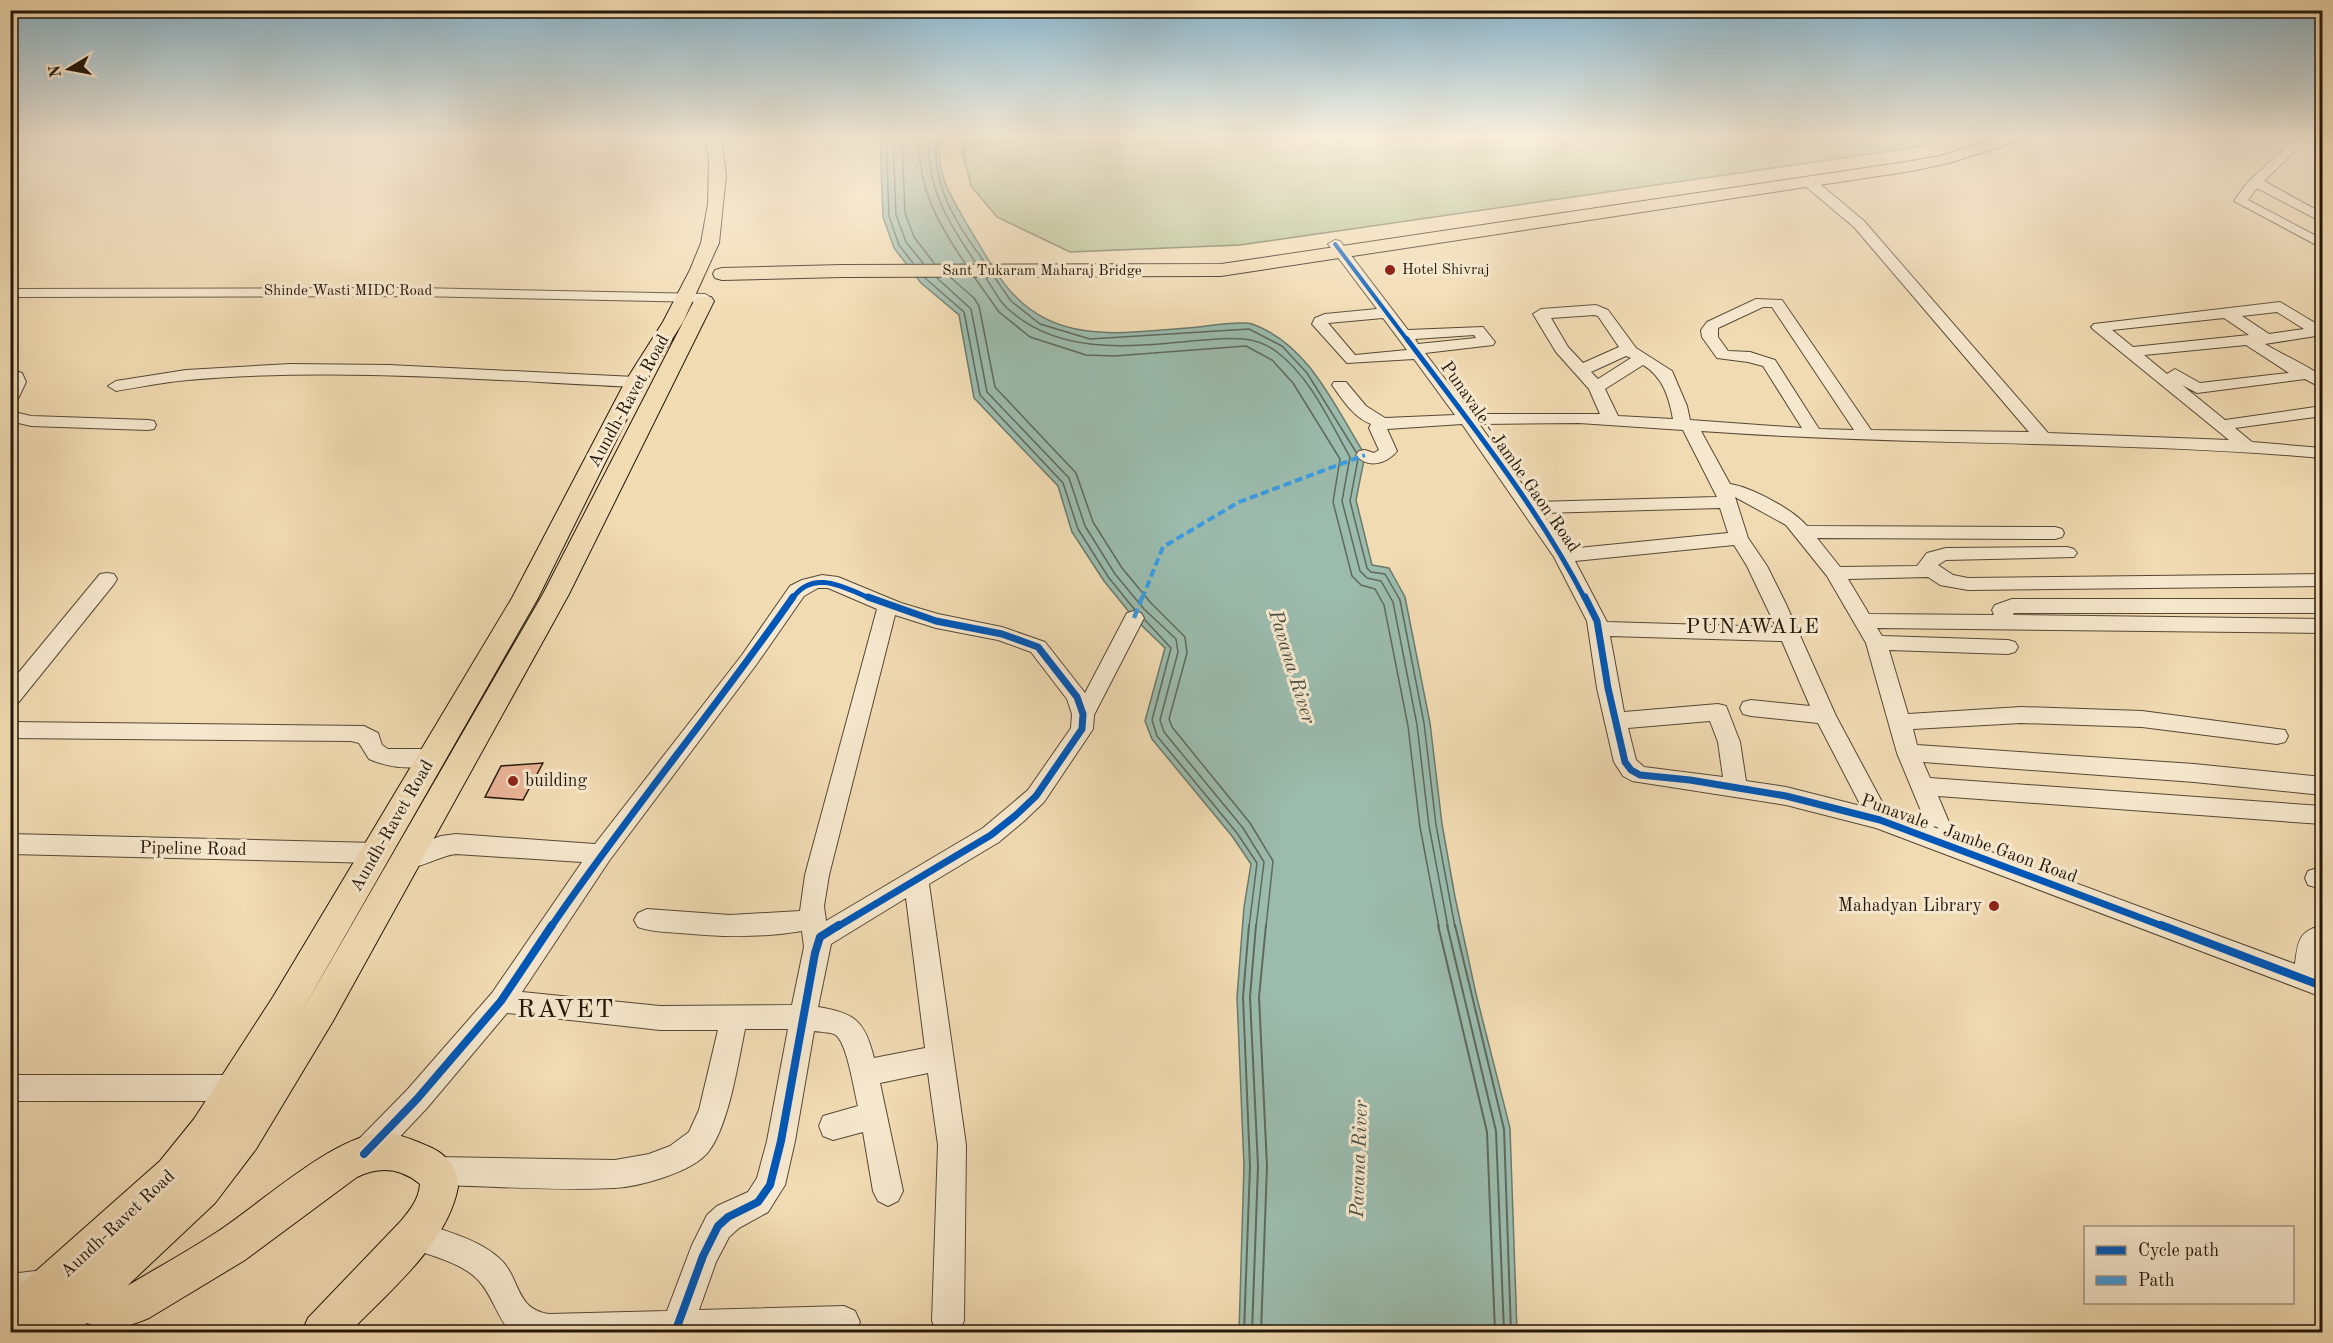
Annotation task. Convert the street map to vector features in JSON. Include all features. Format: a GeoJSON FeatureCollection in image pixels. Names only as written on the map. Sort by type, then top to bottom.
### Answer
{"type":"FeatureCollection","features":[{"type":"Feature","properties":{"kind":"main road"},"geometry":{"type":"LineString","coordinates":[[709,277],[714,200]]}},
{"type":"Feature","properties":{"kind":"main road"},"geometry":{"type":"LineString","coordinates":[[709,277],[720,200]]}},
{"type":"Feature","properties":{"kind":"main road"},"geometry":{"type":"LineString","coordinates":[[1339,248],[1643,200]]}},
{"type":"Feature","properties":{"kind":"main road"},"geometry":{"type":"LineString","coordinates":[[1339,248],[1683,200]]}},
{"type":"Feature","properties":{"kind":"main road","name":"Sant Tukaram Maharaj Bridge"},"geometry":{"type":"LineString","coordinates":[[709,277],[843,267],[1200,272],[1339,248]]}},
{"type":"Feature","properties":{"kind":"main road","name":"Aundh-Ravet Road"},"geometry":{"type":"LineString","coordinates":[[10,1322],[65,1294],[202,1190],[243,1136],[321,1010],[391,857],[433,757],[525,598],[635,382],[673,322],[709,277]]}},
{"type":"Feature","properties":{"kind":"main road","name":"Aundh-Ravet Road"},"geometry":{"type":"LineString","coordinates":[[48,1332],[65,1294],[173,1174],[207,1131],[285,1008],[391,857],[556,594],[709,277]]}},
{"type":"Feature","properties":{"kind":"main road"},"geometry":{"type":"LineString","coordinates":[[65,1294],[110,1309],[121,1309],[135,1304],[231,1246],[344,1164],[364,1154],[385,1151],[421,1162],[436,1171],[439,1181],[436,1196],[427,1218],[415,1235],[322,1332]]}},
{"type":"Feature","properties":{"kind":"street"},"geometry":{"type":"LineString","coordinates":[[1830,200],[1858,224],[2043,438]]}},
{"type":"Feature","properties":{"kind":"street"},"geometry":{"type":"LineString","coordinates":[[2242,200],[2322,244]]}},
{"type":"Feature","properties":{"kind":"street"},"geometry":{"type":"LineString","coordinates":[[2288,200],[2322,218]]}},
{"type":"Feature","properties":{"kind":"street","name":"Punavale - Jambe Gaon Road"},"geometry":{"type":"LineString","coordinates":[[1339,248],[1467,419],[1563,556],[1587,600],[1599,629],[1625,762],[1631,770],[1640,776],[1736,787],[1825,804],[1880,820],[2314,982]]}},
{"type":"Feature","properties":{"kind":"street","name":"Shinde Wasti MIDC Road"},"geometry":{"type":"LineString","coordinates":[[10,293],[406,292],[709,277]]}},
{"type":"Feature","properties":{"kind":"street"},"geometry":{"type":"LineString","coordinates":[[1814,434],[1769,363],[1750,357],[1723,355],[1710,337],[1709,330],[1712,325],[1761,302],[1777,303],[1867,436]]}},
{"type":"Feature","properties":{"kind":"street"},"geometry":{"type":"LineString","coordinates":[[2222,313],[2251,339],[2301,374],[2299,377],[2197,388],[2099,327],[2222,313],[2280,307],[2314,328],[2319,334]]}},
{"type":"Feature","properties":{"kind":"street"},"geometry":{"type":"LineString","coordinates":[[1611,419],[1596,387],[1562,349],[1541,314],[1600,311],[1628,349],[1666,374],[1685,424],[1725,495],[1739,538],[1757,566],[1825,716],[1880,820]]}},
{"type":"Feature","properties":{"kind":"street"},"geometry":{"type":"LineString","coordinates":[[1388,313],[1324,319],[1320,321],[1320,324],[1353,360],[1412,346]]}},
{"type":"Feature","properties":{"kind":"street"},"geometry":{"type":"LineString","coordinates":[[2222,313],[2265,339],[2319,334]]}},
{"type":"Feature","properties":{"kind":"street"},"geometry":{"type":"LineString","coordinates":[[2136,351],[2251,339],[2322,383]]}},
{"type":"Feature","properties":{"kind":"street"},"geometry":{"type":"LineString","coordinates":[[1581,370],[1628,349]]}},
{"type":"Feature","properties":{"kind":"street"},"geometry":{"type":"LineString","coordinates":[[2136,351],[2247,446]]}},
{"type":"Feature","properties":{"kind":"street"},"geometry":{"type":"LineString","coordinates":[[1596,387],[1643,358]]}},
{"type":"Feature","properties":{"kind":"street"},"geometry":{"type":"LineString","coordinates":[[116,386],[186,375],[290,369],[389,370],[635,382]]}},
{"type":"Feature","properties":{"kind":"street"},"geometry":{"type":"LineString","coordinates":[[10,399],[13,381]]}},
{"type":"Feature","properties":{"kind":"street"},"geometry":{"type":"LineString","coordinates":[[1340,385],[1365,416],[1380,422],[1400,424],[1467,419],[1611,419],[1814,434],[2043,438],[2247,446],[2322,453]]}},
{"type":"Feature","properties":{"kind":"street"},"geometry":{"type":"LineString","coordinates":[[2222,426],[2322,411]]}},
{"type":"Feature","properties":{"kind":"street"},"geometry":{"type":"LineString","coordinates":[[10,416],[31,421],[148,425]]}},
{"type":"Feature","properties":{"kind":"street"},"geometry":{"type":"LineString","coordinates":[[1365,455],[1371,459],[1382,456],[1388,451],[1378,428],[1380,422]]}},
{"type":"Feature","properties":{"kind":"street"},"geometry":{"type":"LineString","coordinates":[[1528,508],[1725,495],[1736,490],[1793,521],[1835,573],[1876,643],[1908,753],[1948,847]]}},
{"type":"Feature","properties":{"kind":"street"},"geometry":{"type":"LineString","coordinates":[[1802,532],[2055,533]]}},
{"type":"Feature","properties":{"kind":"street"},"geometry":{"type":"LineString","coordinates":[[1563,556],[1739,538]]}},
{"type":"Feature","properties":{"kind":"street"},"geometry":{"type":"LineString","coordinates":[[1835,573],[1917,572],[1928,568],[1934,557],[1946,554],[2067,554]]}},
{"type":"Feature","properties":{"kind":"street"},"geometry":{"type":"LineString","coordinates":[[1928,568],[1947,580],[1968,584],[2322,580]]}},
{"type":"Feature","properties":{"kind":"street"},"geometry":{"type":"LineString","coordinates":[[10,698],[107,579]]}},
{"type":"Feature","properties":{"kind":"street"},"geometry":{"type":"LineString","coordinates":[[364,1154],[417,1099],[501,1001],[601,854],[749,660],[796,591],[807,584],[831,582],[936,621],[1002,634],[1038,647],[1077,697],[1083,714],[1082,729],[1036,796],[991,835],[820,937],[816,946],[781,1141],[770,1185],[758,1202],[728,1217],[718,1226],[703,1256],[683,1329]]}},
{"type":"Feature","properties":{"kind":"street"},"geometry":{"type":"LineString","coordinates":[[816,946],[812,906],[817,875],[888,605]]}},
{"type":"Feature","properties":{"kind":"street"},"geometry":{"type":"LineString","coordinates":[[2007,622],[2002,610],[2012,606],[2322,606]]}},
{"type":"Feature","properties":{"kind":"street"},"geometry":{"type":"LineString","coordinates":[[1083,714],[1134,618]]}},
{"type":"Feature","properties":{"kind":"street"},"geometry":{"type":"LineString","coordinates":[[1864,621],[2322,626]]}},
{"type":"Feature","properties":{"kind":"street"},"geometry":{"type":"LineString","coordinates":[[1599,629],[1789,634]]}},
{"type":"Feature","properties":{"kind":"street"},"geometry":{"type":"LineString","coordinates":[[1876,643],[2008,647]]}},
{"type":"Feature","properties":{"kind":"street"},"geometry":{"type":"LineString","coordinates":[[1751,708],[1825,716]]}},
{"type":"Feature","properties":{"kind":"street"},"geometry":{"type":"LineString","coordinates":[[1616,721],[1718,712],[1730,742],[1736,787]]}},
{"type":"Feature","properties":{"kind":"street"},"geometry":{"type":"LineString","coordinates":[[1900,722],[1981,716],[2130,718],[2277,736]]}},
{"type":"Feature","properties":{"kind":"street"},"geometry":{"type":"LineString","coordinates":[[10,730],[351,733],[364,734],[370,739],[369,747],[373,752],[385,756],[433,757]]}},
{"type":"Feature","properties":{"kind":"street"},"geometry":{"type":"LineString","coordinates":[[1908,753],[1988,756],[2322,786]]}},
{"type":"Feature","properties":{"kind":"street"},"geometry":{"type":"LineString","coordinates":[[1921,786],[2322,815]]}},
{"type":"Feature","properties":{"kind":"street","name":"Pipeline Road"},"geometry":{"type":"LineString","coordinates":[[10,844],[391,857]]}},
{"type":"Feature","properties":{"kind":"street"},"geometry":{"type":"LineString","coordinates":[[391,857],[456,844],[601,854]]}},
{"type":"Feature","properties":{"kind":"street"},"geometry":{"type":"LineString","coordinates":[[916,881],[952,1145],[948,1321]]}},
{"type":"Feature","properties":{"kind":"street"},"geometry":{"type":"LineString","coordinates":[[647,920],[736,926],[782,925],[813,919]]}},
{"type":"Feature","properties":{"kind":"street"},"geometry":{"type":"LineString","coordinates":[[2314,982],[2310,944],[2322,936]]}},
{"type":"Feature","properties":{"kind":"street"},"geometry":{"type":"LineString","coordinates":[[501,1001],[660,1018],[803,1017],[831,1020],[848,1029],[858,1049],[874,1116],[888,1191]]}},
{"type":"Feature","properties":{"kind":"street"},"geometry":{"type":"LineString","coordinates":[[436,1171],[615,1174],[649,1168],[680,1156],[699,1142],[713,1111],[734,1019]]}},
{"type":"Feature","properties":{"kind":"street"},"geometry":{"type":"LineString","coordinates":[[864,1073],[941,1058]]}},
{"type":"Feature","properties":{"kind":"street"},"geometry":{"type":"LineString","coordinates":[[10,1088],[234,1088]]}},
{"type":"Feature","properties":{"kind":"street"},"geometry":{"type":"LineString","coordinates":[[833,1126],[874,1116]]}},
{"type":"Feature","properties":{"kind":"street"},"geometry":{"type":"LineString","coordinates":[[415,1235],[474,1258],[491,1271],[514,1313],[528,1327],[549,1330],[683,1329],[844,1322]]}},
{"type":"Feature","properties":{"kind":"street"},"geometry":{"type":"LineString","coordinates":[[10,1290],[65,1294]]}},
{"type":"Feature","properties":{"kind":"green space"},"geometry":{"type":"Polygon","coordinates":[[[982,200],[1554,200],[1240,245],[1070,252],[997,217],[982,200]]]}},
{"type":"Feature","properties":{"kind":"water","name":"Pavana River"},"geometry":{"type":"Polygon","coordinates":[[[882,200],[953,200],[1003,282],[1034,312],[1054,323],[1075,329],[1120,333],[1247,323],[1272,333],[1289,346],[1319,379],[1365,455],[1356,500],[1372,565],[1389,568],[1405,597],[1430,723],[1442,824],[1455,897],[1476,994],[1510,1128],[1517,1332],[1239,1332],[1244,1166],[1237,997],[1244,907],[1251,864],[1232,836],[1152,739],[1145,721],[1165,648],[1134,618],[1104,581],[1072,532],[1058,486],[974,398],[959,315],[921,283],[894,248],[883,217],[882,200]]]}},
{"type":"Feature","properties":{"kind":"building","name":"building"},"geometry":{"type":"Polygon","coordinates":[[[543,763],[523,800],[485,797],[501,766],[543,763]]]}},
{"type":"Feature","properties":{"kind":"marked path"},"geometry":{"type":"LineString","coordinates":[[1134,618],[1163,547],[1239,502],[1365,455]]}},
{"type":"Feature","properties":{"kind":"cycle path"},"geometry":{"type":"LineString","coordinates":[[1335,244],[1467,419],[1563,556],[1597,621],[1608,688],[1625,762],[1631,770],[1640,775],[1690,780],[1786,796],[1880,820],[2322,986]]}},
{"type":"Feature","properties":{"kind":"cycle path"},"geometry":{"type":"LineString","coordinates":[[364,1154],[417,1099],[501,1001],[601,854],[749,660],[797,591],[813,583],[831,582],[894,608],[936,621],[1002,634],[1038,647],[1077,697],[1083,714],[1082,729],[1036,796],[991,835],[820,937],[815,953],[781,1141],[770,1185],[758,1202],[728,1217],[718,1226],[703,1256],[677,1327]]}},
{"type":"Feature","properties":{"kind":"place","name":"Hotel Shivraj"},"geometry":{"type":"Point","coordinates":[1390,270]}},
{"type":"Feature","properties":{"kind":"place","name":"building"},"geometry":{"type":"Point","coordinates":[513,781]}},
{"type":"Feature","properties":{"kind":"place","name":"Mahadyan Library"},"geometry":{"type":"Point","coordinates":[1994,906]}},
{"type":"Feature","properties":{"kind":"district","name":"PUNAWALE"},"geometry":{"type":"Point","coordinates":[1753,627]}},
{"type":"Feature","properties":{"kind":"district","name":"RAVET"},"geometry":{"type":"Point","coordinates":[566,1010]}}]}
